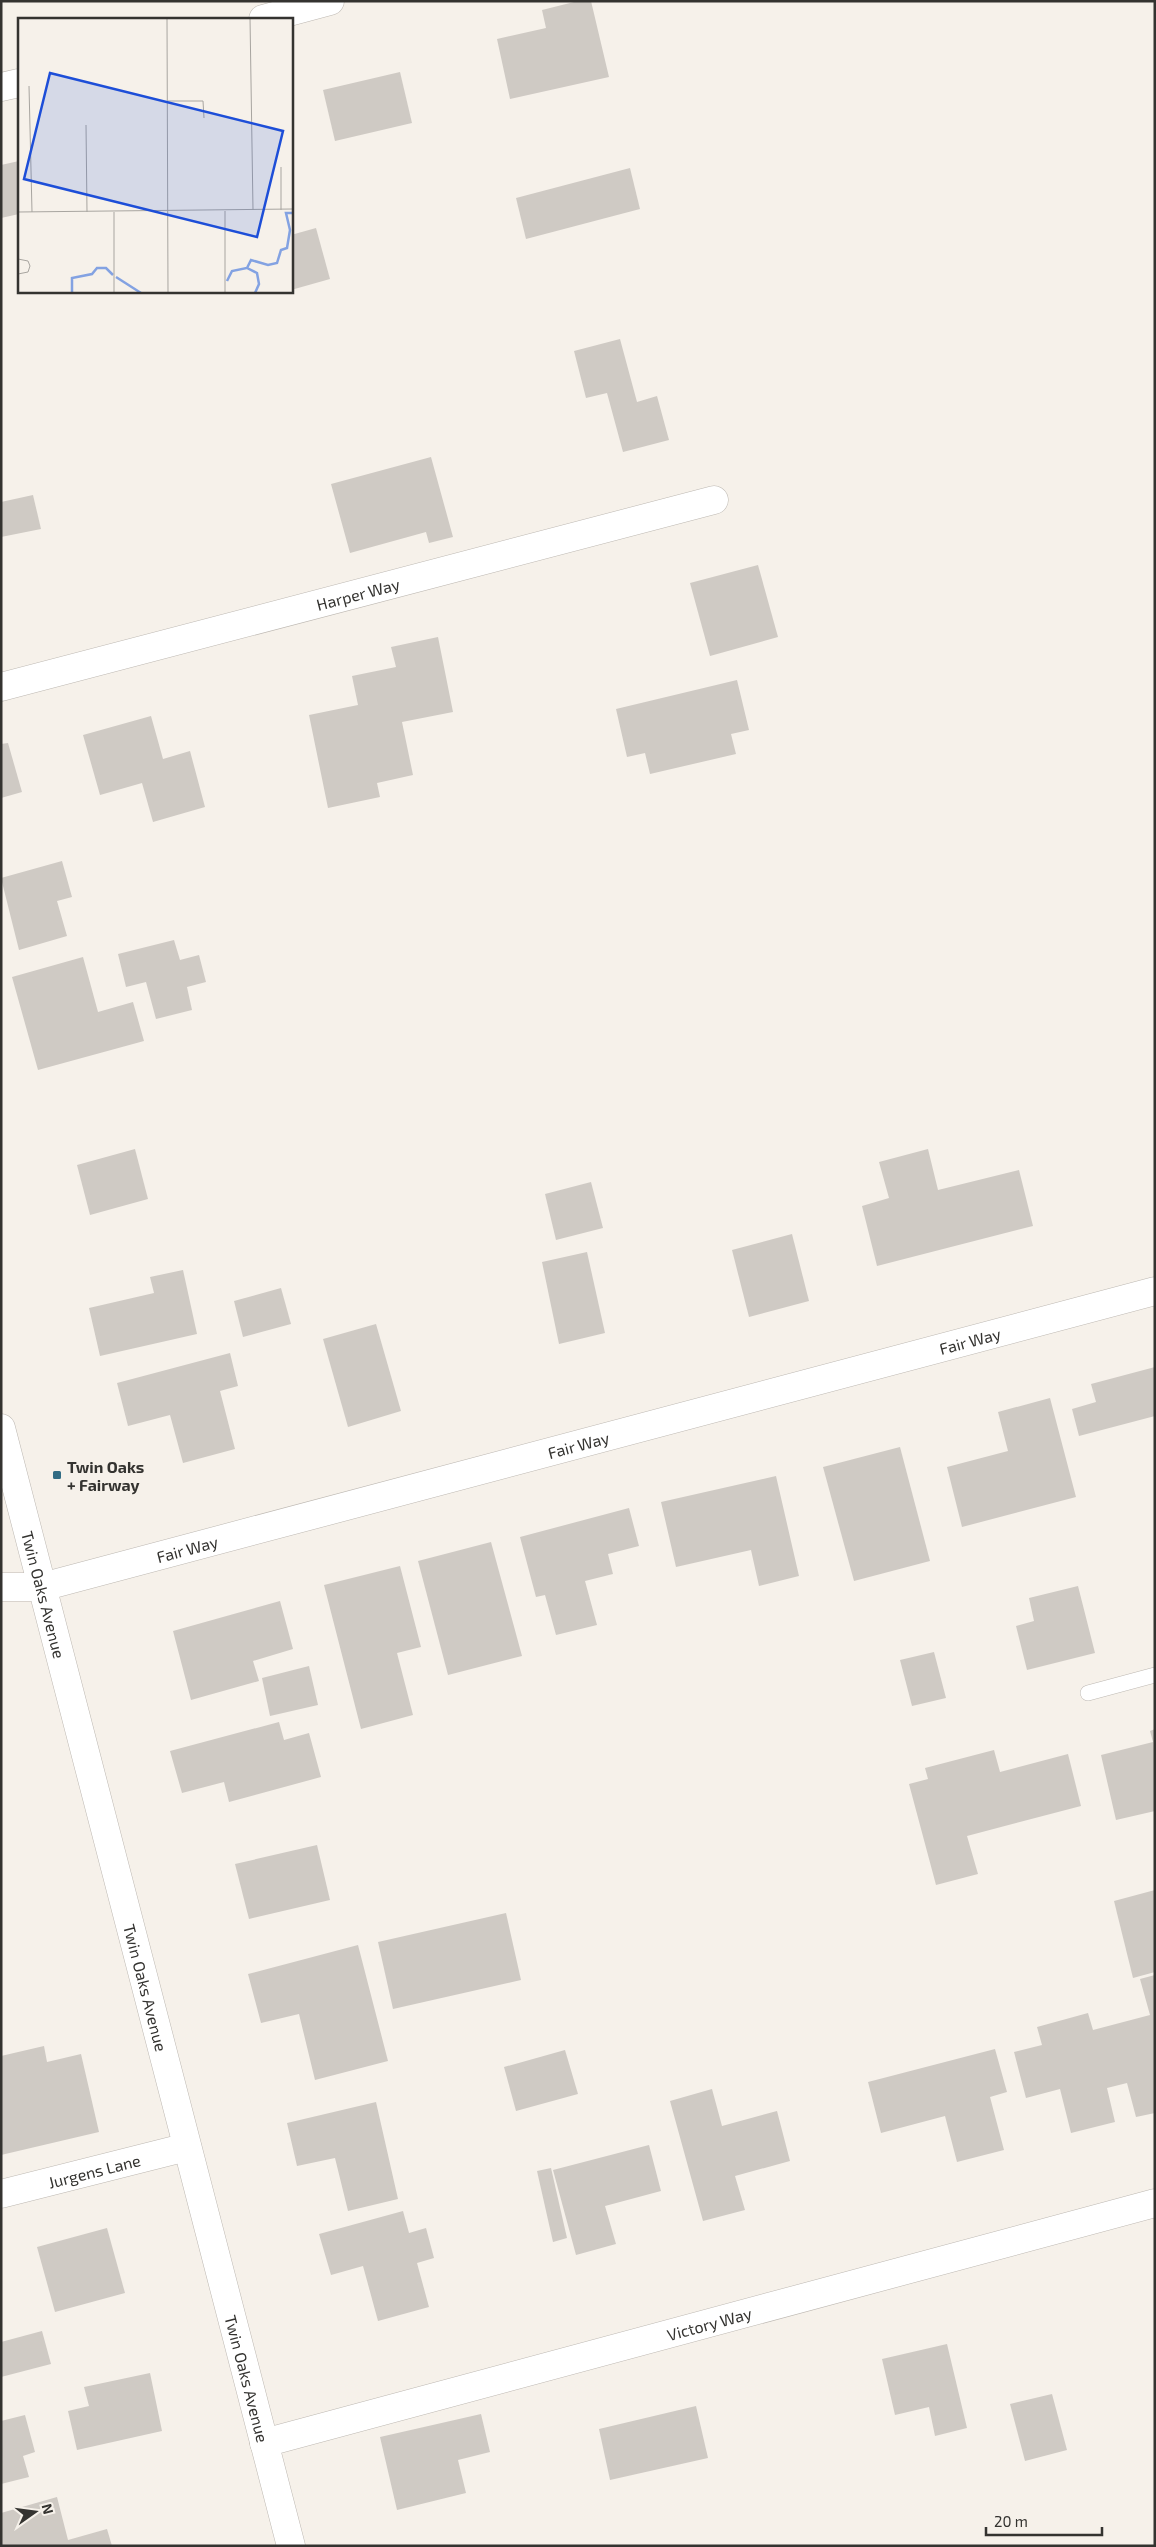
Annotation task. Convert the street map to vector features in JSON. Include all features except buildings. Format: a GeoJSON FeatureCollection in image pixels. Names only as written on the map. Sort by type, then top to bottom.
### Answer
{"type":"FeatureCollection","features":[{"type":"Feature","properties":{"kind":"street"},"geometry":{"type":"LineString","coordinates":[[267,18],[330,1]]}},
{"type":"Feature","properties":{"kind":"street"},"geometry":{"type":"LineString","coordinates":[[1,88],[18,83]]}},
{"type":"Feature","properties":{"kind":"street","name":"Harper Way"},"geometry":{"type":"LineString","coordinates":[[1,687],[714,500]]}},
{"type":"Feature","properties":{"kind":"street","name":"Fair Way"},"geometry":{"type":"LineString","coordinates":[[1,1587],[42,1587],[1155,1291]]}},
{"type":"Feature","properties":{"kind":"street","name":"Twin Oaks Avenue"},"geometry":{"type":"LineString","coordinates":[[1,1428],[291,2546]]}},
{"type":"Feature","properties":{"kind":"street","name":"Jurgens Lane"},"geometry":{"type":"LineString","coordinates":[[1,2194],[187,2147]]}},
{"type":"Feature","properties":{"kind":"street","name":"Victory Way"},"geometry":{"type":"LineString","coordinates":[[264,2443],[1155,2203]]}},
{"type":"Feature","properties":{"kind":"lane"},"geometry":{"type":"LineString","coordinates":[[1088,1693],[1155,1675]]}},
{"type":"Feature","properties":{"kind":"place","name":"Twin Oaks + Fairway"},"geometry":{"type":"Point","coordinates":[57,1475]}}]}
